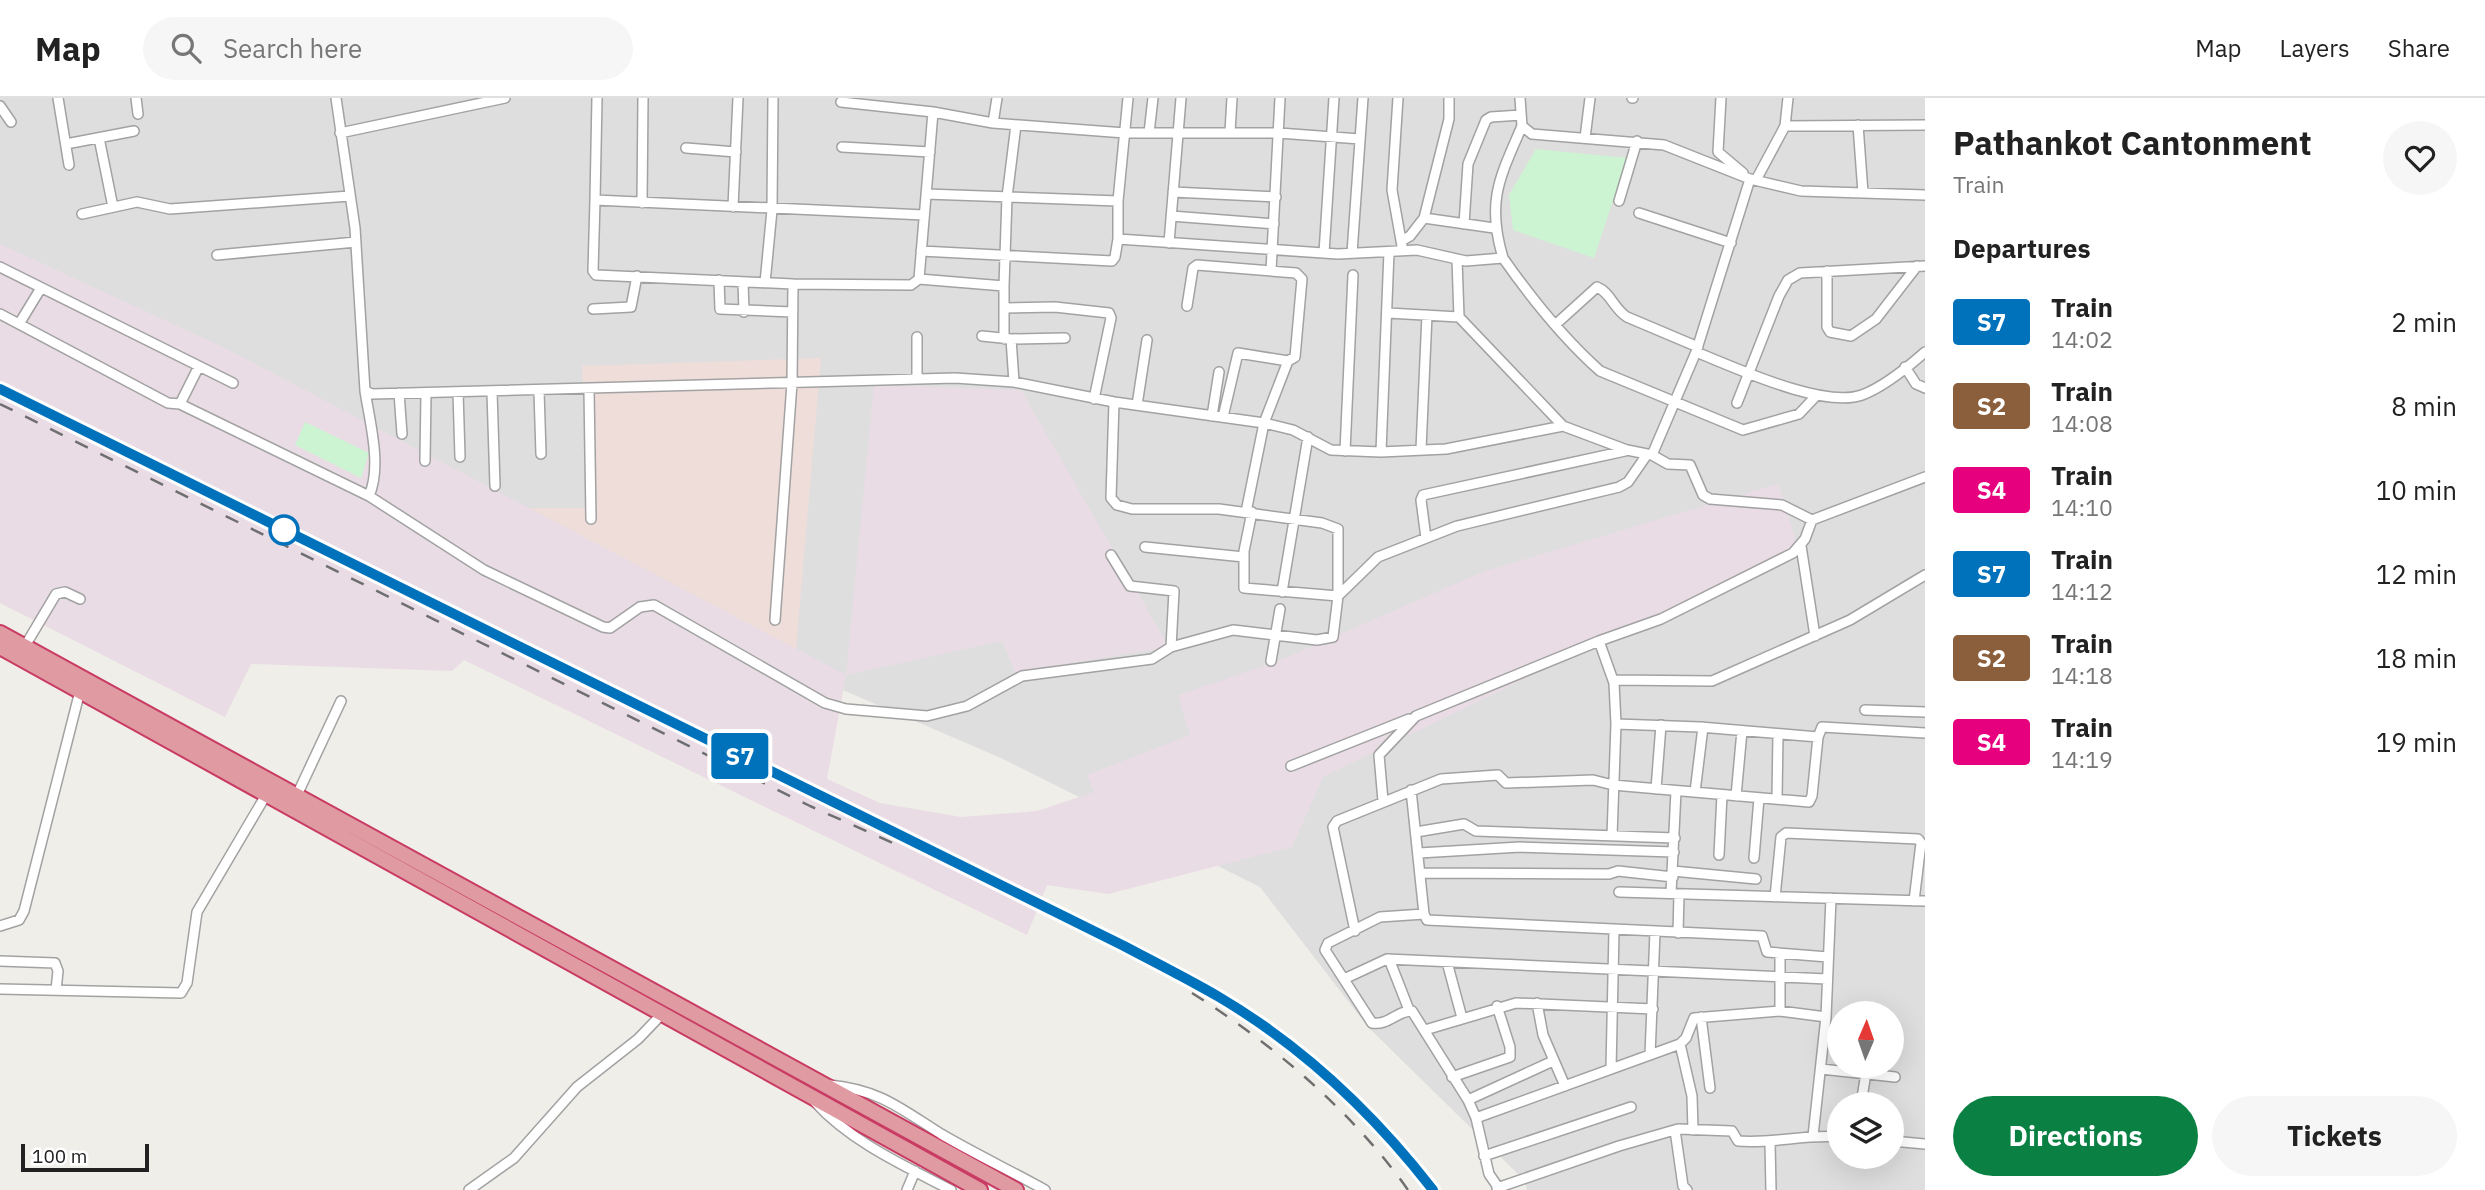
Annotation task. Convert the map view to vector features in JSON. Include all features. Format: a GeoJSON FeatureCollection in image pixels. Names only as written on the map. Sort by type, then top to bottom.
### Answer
{"type":"FeatureCollection","features":[{"type":"Feature","properties":{"kind":"highway"},"geometry":{"type":"LineString","coordinates":[[0,632],[296,794],[324,819],[662,1014],[980,1190]]}},
{"type":"Feature","properties":{"kind":"highway"},"geometry":{"type":"LineString","coordinates":[[0,648],[266,795],[324,819],[1016,1190]]}},
{"type":"Feature","properties":{"kind":"street"},"geometry":{"type":"LineString","coordinates":[[58,98],[69,165]]}},
{"type":"Feature","properties":{"kind":"street"},"geometry":{"type":"LineString","coordinates":[[136,98],[138,114]]}},
{"type":"Feature","properties":{"kind":"street"},"geometry":{"type":"LineString","coordinates":[[336,98],[356,242],[365,391],[372,434],[374,485],[369,496]]}},
{"type":"Feature","properties":{"kind":"street"},"geometry":{"type":"LineString","coordinates":[[597,98],[593,271],[597,275],[793,284],[911,285],[919,279],[1004,286]]}},
{"type":"Feature","properties":{"kind":"street"},"geometry":{"type":"LineString","coordinates":[[642,204],[643,98]]}},
{"type":"Feature","properties":{"kind":"street"},"geometry":{"type":"LineString","coordinates":[[733,207],[738,98]]}},
{"type":"Feature","properties":{"kind":"street"},"geometry":{"type":"LineString","coordinates":[[765,283],[772,209],[773,98]]}},
{"type":"Feature","properties":{"kind":"street"},"geometry":{"type":"LineString","coordinates":[[993,123],[997,98]]}},
{"type":"Feature","properties":{"kind":"street"},"geometry":{"type":"LineString","coordinates":[[921,251],[1112,261],[1118,239],[1118,201],[1128,98]]}},
{"type":"Feature","properties":{"kind":"street"},"geometry":{"type":"LineString","coordinates":[[1149,133],[1153,98]]}},
{"type":"Feature","properties":{"kind":"street"},"geometry":{"type":"LineString","coordinates":[[1169,243],[1181,98]]}},
{"type":"Feature","properties":{"kind":"street"},"geometry":{"type":"LineString","coordinates":[[1230,132],[1232,98]]}},
{"type":"Feature","properties":{"kind":"street"},"geometry":{"type":"LineString","coordinates":[[1270,271],[1280,98]]}},
{"type":"Feature","properties":{"kind":"street"},"geometry":{"type":"LineString","coordinates":[[1324,253],[1334,98]]}},
{"type":"Feature","properties":{"kind":"street"},"geometry":{"type":"LineString","coordinates":[[1352,253],[1363,98]]}},
{"type":"Feature","properties":{"kind":"street"},"geometry":{"type":"LineString","coordinates":[[1398,98],[1392,190],[1403,251]]}},
{"type":"Feature","properties":{"kind":"street"},"geometry":{"type":"LineString","coordinates":[[1401,241],[1410,236],[1424,218],[1449,119],[1449,98]]}},
{"type":"Feature","properties":{"kind":"street"},"geometry":{"type":"LineString","coordinates":[[1520,98],[1522,126],[1500,178],[1495,197],[1494,228],[1503,258],[1527,292],[1600,371],[1737,428],[1748,430],[1799,414],[1816,396]]}},
{"type":"Feature","properties":{"kind":"street"},"geometry":{"type":"LineString","coordinates":[[1585,138],[1590,98]]}},
{"type":"Feature","properties":{"kind":"street"},"geometry":{"type":"LineString","coordinates":[[1721,98],[1718,152],[1753,180]]}},
{"type":"Feature","properties":{"kind":"street"},"geometry":{"type":"LineString","coordinates":[[1338,596],[1371,561],[1426,538],[1465,523],[1619,488],[1628,482],[1649,456],[1697,350],[1753,180],[1785,127],[1788,98]]}},
{"type":"Feature","properties":{"kind":"street"},"geometry":{"type":"LineString","coordinates":[[340,133],[500,99]]}},
{"type":"Feature","properties":{"kind":"street"},"geometry":{"type":"LineString","coordinates":[[841,102],[933,112],[993,123],[1125,133],[1279,133],[1360,139]]}},
{"type":"Feature","properties":{"kind":"street"},"geometry":{"type":"LineString","coordinates":[[0,106],[11,122]]}},
{"type":"Feature","properties":{"kind":"street"},"geometry":{"type":"LineString","coordinates":[[919,279],[933,112]]}},
{"type":"Feature","properties":{"kind":"street"},"geometry":{"type":"LineString","coordinates":[[1464,224],[1468,164],[1486,120],[1491,117],[1521,115]]}},
{"type":"Feature","properties":{"kind":"street"},"geometry":{"type":"LineString","coordinates":[[1014,382],[1007,339],[1004,286],[1007,197],[1016,125]]}},
{"type":"Feature","properties":{"kind":"street"},"geometry":{"type":"LineString","coordinates":[[1858,125],[1863,193]]}},
{"type":"Feature","properties":{"kind":"street"},"geometry":{"type":"LineString","coordinates":[[1785,127],[1925,125]]}},
{"type":"Feature","properties":{"kind":"street"},"geometry":{"type":"LineString","coordinates":[[1522,126],[1532,134],[1664,145],[1753,180],[1801,191],[1925,195]]}},
{"type":"Feature","properties":{"kind":"street"},"geometry":{"type":"LineString","coordinates":[[66,144],[134,131]]}},
{"type":"Feature","properties":{"kind":"street"},"geometry":{"type":"LineString","coordinates":[[99,138],[113,207]]}},
{"type":"Feature","properties":{"kind":"street"},"geometry":{"type":"LineString","coordinates":[[1619,201],[1637,141]]}},
{"type":"Feature","properties":{"kind":"street"},"geometry":{"type":"LineString","coordinates":[[842,147],[930,152]]}},
{"type":"Feature","properties":{"kind":"street"},"geometry":{"type":"LineString","coordinates":[[686,148],[736,152]]}},
{"type":"Feature","properties":{"kind":"street"},"geometry":{"type":"LineString","coordinates":[[1173,192],[1276,197]]}},
{"type":"Feature","properties":{"kind":"street"},"geometry":{"type":"LineString","coordinates":[[926,194],[1118,201]]}},
{"type":"Feature","properties":{"kind":"street"},"geometry":{"type":"LineString","coordinates":[[82,214],[143,202],[170,209],[350,196]]}},
{"type":"Feature","properties":{"kind":"street"},"geometry":{"type":"LineString","coordinates":[[595,200],[924,215]]}},
{"type":"Feature","properties":{"kind":"street"},"geometry":{"type":"LineString","coordinates":[[1639,213],[1731,243]]}},
{"type":"Feature","properties":{"kind":"street"},"geometry":{"type":"LineString","coordinates":[[1171,216],[1274,224]]}},
{"type":"Feature","properties":{"kind":"street"},"geometry":{"type":"LineString","coordinates":[[1424,218],[1494,228]]}},
{"type":"Feature","properties":{"kind":"street"},"geometry":{"type":"LineString","coordinates":[[1118,239],[1324,253],[1418,250],[1466,261],[1503,258]]}},
{"type":"Feature","properties":{"kind":"street"},"geometry":{"type":"LineString","coordinates":[[217,255],[356,242]]}},
{"type":"Feature","properties":{"kind":"street"},"geometry":{"type":"LineString","coordinates":[[1381,452],[1389,251]]}},
{"type":"Feature","properties":{"kind":"street"},"geometry":{"type":"LineString","coordinates":[[1457,259],[1459,317],[1563,426],[1668,464],[1690,466],[1703,495],[1710,499],[1782,505],[1812,520]]}},
{"type":"Feature","properties":{"kind":"street"},"geometry":{"type":"LineString","coordinates":[[1187,306],[1196,265],[1296,273],[1302,279],[1295,357],[1287,361],[1238,354],[1223,417]]}},
{"type":"Feature","properties":{"kind":"street"},"geometry":{"type":"LineString","coordinates":[[1828,271],[1827,327],[1830,332],[1851,337],[1876,319],[1921,266]]}},
{"type":"Feature","properties":{"kind":"street"},"geometry":{"type":"LineString","coordinates":[[1737,403],[1784,286],[1800,273],[1921,266]]}},
{"type":"Feature","properties":{"kind":"street"},"geometry":{"type":"LineString","coordinates":[[0,267],[233,383]]}},
{"type":"Feature","properties":{"kind":"street"},"geometry":{"type":"LineString","coordinates":[[1345,451],[1353,275]]}},
{"type":"Feature","properties":{"kind":"street"},"geometry":{"type":"LineString","coordinates":[[593,309],[631,307],[637,276]]}},
{"type":"Feature","properties":{"kind":"street"},"geometry":{"type":"LineString","coordinates":[[719,281],[718,308],[744,312],[792,312]]}},
{"type":"Feature","properties":{"kind":"street"},"geometry":{"type":"LineString","coordinates":[[743,282],[744,312]]}},
{"type":"Feature","properties":{"kind":"street"},"geometry":{"type":"LineString","coordinates":[[775,620],[792,383],[793,284]]}},
{"type":"Feature","properties":{"kind":"street"},"geometry":{"type":"LineString","coordinates":[[1555,325],[1597,287],[1602,289],[1620,313],[1750,374],[1816,396],[1862,395],[1925,352]]}},
{"type":"Feature","properties":{"kind":"street"},"geometry":{"type":"LineString","coordinates":[[19,324],[41,288]]}},
{"type":"Feature","properties":{"kind":"street"},"geometry":{"type":"LineString","coordinates":[[1004,309],[1055,307],[1109,313],[1111,318],[1094,399]]}},
{"type":"Feature","properties":{"kind":"street"},"geometry":{"type":"LineString","coordinates":[[1388,313],[1459,317]]}},
{"type":"Feature","properties":{"kind":"street"},"geometry":{"type":"LineString","coordinates":[[0,314],[168,403],[180,404],[369,496],[484,569],[603,627],[610,628],[640,607],[654,605],[825,703],[846,709],[913,716],[936,715],[967,706],[1022,676],[1152,659],[1171,647],[1226,630],[1317,639],[1332,638],[1338,596],[1338,529],[1322,523],[1249,512],[1219,509],[1132,509],[1114,503],[1111,487],[1114,402]]}},
{"type":"Feature","properties":{"kind":"street"},"geometry":{"type":"LineString","coordinates":[[1421,449],[1427,315]]}},
{"type":"Feature","properties":{"kind":"street"},"geometry":{"type":"LineString","coordinates":[[982,336],[1007,339],[1065,338]]}},
{"type":"Feature","properties":{"kind":"street"},"geometry":{"type":"LineString","coordinates":[[917,379],[918,337]]}},
{"type":"Feature","properties":{"kind":"street"},"geometry":{"type":"LineString","coordinates":[[1137,405],[1147,340]]}},
{"type":"Feature","properties":{"kind":"street"},"geometry":{"type":"LineString","coordinates":[[1287,361],[1264,424],[1249,512],[1244,556],[1244,588],[1338,596]]}},
{"type":"Feature","properties":{"kind":"street"},"geometry":{"type":"LineString","coordinates":[[180,404],[199,366]]}},
{"type":"Feature","properties":{"kind":"street"},"geometry":{"type":"LineString","coordinates":[[1905,367],[1916,384],[1925,388]]}},
{"type":"Feature","properties":{"kind":"street"},"geometry":{"type":"LineString","coordinates":[[1212,416],[1219,372]]}},
{"type":"Feature","properties":{"kind":"street"},"geometry":{"type":"LineString","coordinates":[[365,391],[372,394],[589,390],[917,379],[1014,382],[1094,399],[1264,424],[1308,437],[1325,449],[1345,451],[1446,449],[1563,426]]}},
{"type":"Feature","properties":{"kind":"street"},"geometry":{"type":"LineString","coordinates":[[589,390],[591,519]]}},
{"type":"Feature","properties":{"kind":"street"},"geometry":{"type":"LineString","coordinates":[[539,391],[541,454]]}},
{"type":"Feature","properties":{"kind":"street"},"geometry":{"type":"LineString","coordinates":[[458,392],[460,457]]}},
{"type":"Feature","properties":{"kind":"street"},"geometry":{"type":"LineString","coordinates":[[492,392],[495,486]]}},
{"type":"Feature","properties":{"kind":"street"},"geometry":{"type":"LineString","coordinates":[[399,393],[402,434]]}},
{"type":"Feature","properties":{"kind":"street"},"geometry":{"type":"LineString","coordinates":[[425,461],[426,393]]}},
{"type":"Feature","properties":{"kind":"street"},"geometry":{"type":"LineString","coordinates":[[1282,592],[1308,437]]}},
{"type":"Feature","properties":{"kind":"street"},"geometry":{"type":"LineString","coordinates":[[1426,538],[1421,500],[1423,495],[1627,450]]}},
{"type":"Feature","properties":{"kind":"street"},"geometry":{"type":"LineString","coordinates":[[1291,766],[1598,641],[1661,619],[1793,553],[1801,546],[1812,520],[1925,477]]}},
{"type":"Feature","properties":{"kind":"street"},"geometry":{"type":"LineString","coordinates":[[1801,546],[1815,636]]}},
{"type":"Feature","properties":{"kind":"street"},"geometry":{"type":"LineString","coordinates":[[1146,547],[1244,556]]}},
{"type":"Feature","properties":{"kind":"street"},"geometry":{"type":"LineString","coordinates":[[1111,555],[1129,586],[1174,591],[1171,647]]}},
{"type":"Feature","properties":{"kind":"street"},"geometry":{"type":"LineString","coordinates":[[1614,680],[1712,681],[1850,620],[1925,575]]}},
{"type":"Feature","properties":{"kind":"street"},"geometry":{"type":"LineString","coordinates":[[25,646],[56,594],[65,592],[80,599]]}},
{"type":"Feature","properties":{"kind":"street"},"geometry":{"type":"LineString","coordinates":[[1270,661],[1280,609]]}},
{"type":"Feature","properties":{"kind":"street"},"geometry":{"type":"LineString","coordinates":[[1598,641],[1614,680],[1616,724],[1612,836]]}},
{"type":"Feature","properties":{"kind":"street"},"geometry":{"type":"LineString","coordinates":[[0,926],[19,920],[24,911],[79,691]]}},
{"type":"Feature","properties":{"kind":"street"},"geometry":{"type":"LineString","coordinates":[[296,794],[341,701]]}},
{"type":"Feature","properties":{"kind":"street"},"geometry":{"type":"LineString","coordinates":[[1865,710],[1925,712]]}},
{"type":"Feature","properties":{"kind":"street"},"geometry":{"type":"LineString","coordinates":[[1383,801],[1379,755],[1416,716]]}},
{"type":"Feature","properties":{"kind":"street"},"geometry":{"type":"LineString","coordinates":[[1616,724],[1703,727],[1818,737]]}},
{"type":"Feature","properties":{"kind":"street"},"geometry":{"type":"LineString","coordinates":[[1656,789],[1661,725]]}},
{"type":"Feature","properties":{"kind":"street"},"geometry":{"type":"LineString","coordinates":[[1695,792],[1703,727]]}},
{"type":"Feature","properties":{"kind":"street"},"geometry":{"type":"LineString","coordinates":[[1355,931],[1333,827],[1337,821],[1445,778],[1498,775],[1506,783],[1593,780],[1613,785],[1811,801],[1818,737],[1822,727],[1925,733]]}},
{"type":"Feature","properties":{"kind":"street"},"geometry":{"type":"LineString","coordinates":[[1736,796],[1742,731]]}},
{"type":"Feature","properties":{"kind":"street"},"geometry":{"type":"LineString","coordinates":[[1777,799],[1778,734]]}},
{"type":"Feature","properties":{"kind":"street"},"geometry":{"type":"LineString","coordinates":[[1411,790],[1424,914],[1429,920],[1614,931],[1762,936],[1766,951],[1780,955],[1828,957]]}},
{"type":"Feature","properties":{"kind":"street"},"geometry":{"type":"LineString","coordinates":[[1676,791],[1673,874],[1678,933]]}},
{"type":"Feature","properties":{"kind":"street"},"geometry":{"type":"LineString","coordinates":[[1719,855],[1723,794]]}},
{"type":"Feature","properties":{"kind":"street"},"geometry":{"type":"LineString","coordinates":[[0,989],[181,993],[187,983],[197,912],[266,795]]}},
{"type":"Feature","properties":{"kind":"street"},"geometry":{"type":"LineString","coordinates":[[1754,858],[1759,797]]}},
{"type":"Feature","properties":{"kind":"street"},"geometry":{"type":"LineString","coordinates":[[1416,832],[1464,824],[1476,831],[1675,838]]}},
{"type":"Feature","properties":{"kind":"street"},"geometry":{"type":"LineString","coordinates":[[1775,897],[1781,837],[1786,833],[1918,839],[1921,843],[1914,901]]}},
{"type":"Feature","properties":{"kind":"street"},"geometry":{"type":"LineString","coordinates":[[1419,853],[1520,847],[1674,852]]}},
{"type":"Feature","properties":{"kind":"street"},"geometry":{"type":"LineString","coordinates":[[1421,873],[1618,872],[1756,879]]}},
{"type":"Feature","properties":{"kind":"street"},"geometry":{"type":"LineString","coordinates":[[1619,892],[1925,901]]}},
{"type":"Feature","properties":{"kind":"street"},"geometry":{"type":"LineString","coordinates":[[1814,1136],[1826,1017],[1831,898]]}},
{"type":"Feature","properties":{"kind":"street"},"geometry":{"type":"LineString","coordinates":[[1409,1010],[1385,1023],[1373,1023],[1325,947],[1328,943],[1385,916],[1424,914]]}},
{"type":"Feature","properties":{"kind":"street"},"geometry":{"type":"LineString","coordinates":[[1611,1069],[1614,931]]}},
{"type":"Feature","properties":{"kind":"street"},"geometry":{"type":"LineString","coordinates":[[1650,1055],[1655,932]]}},
{"type":"Feature","properties":{"kind":"street"},"geometry":{"type":"LineString","coordinates":[[1780,955],[1780,1011]]}},
{"type":"Feature","properties":{"kind":"street"},"geometry":{"type":"LineString","coordinates":[[1344,979],[1389,960],[1827,979]]}},
{"type":"Feature","properties":{"kind":"street"},"geometry":{"type":"LineString","coordinates":[[1389,960],[1409,1010],[1425,1030],[1468,1100],[1476,1118],[1489,1174],[1499,1189],[1619,1146],[1675,1130],[1732,1131],[1738,1141],[1770,1143],[1827,1137]]}},
{"type":"Feature","properties":{"kind":"street"},"geometry":{"type":"LineString","coordinates":[[0,961],[55,963],[58,971],[56,990]]}},
{"type":"Feature","properties":{"kind":"street"},"geometry":{"type":"LineString","coordinates":[[1447,962],[1462,1018]]}},
{"type":"Feature","properties":{"kind":"street"},"geometry":{"type":"LineString","coordinates":[[1425,1030],[1497,1006],[1537,1003],[1653,1009]]}},
{"type":"Feature","properties":{"kind":"street"},"geometry":{"type":"LineString","coordinates":[[1537,1003],[1543,1035],[1565,1086]]}},
{"type":"Feature","properties":{"kind":"street"},"geometry":{"type":"LineString","coordinates":[[1452,1077],[1510,1057],[1510,1047],[1497,1006]]}},
{"type":"Feature","properties":{"kind":"street"},"geometry":{"type":"LineString","coordinates":[[1476,1118],[1680,1044],[1686,1038],[1692,1019],[1780,1011],[1826,1017]]}},
{"type":"Feature","properties":{"kind":"street"},"geometry":{"type":"LineString","coordinates":[[469,1190],[514,1158],[577,1087],[638,1039],[662,1014]]}},
{"type":"Feature","properties":{"kind":"street"},"geometry":{"type":"LineString","coordinates":[[1701,1017],[1710,1088]]}},
{"type":"Feature","properties":{"kind":"street"},"geometry":{"type":"LineString","coordinates":[[1680,1044],[1692,1096],[1693,1130]]}},
{"type":"Feature","properties":{"kind":"street"},"geometry":{"type":"LineString","coordinates":[[1468,1100],[1553,1060]]}},
{"type":"Feature","properties":{"kind":"street"},"geometry":{"type":"LineString","coordinates":[[1821,1069],[1827,1070]]}},
{"type":"Feature","properties":{"kind":"street"},"geometry":{"type":"LineString","coordinates":[[821,1084],[857,1088],[893,1102],[942,1134],[1045,1190]]}},
{"type":"Feature","properties":{"kind":"street"},"geometry":{"type":"LineString","coordinates":[[807,1093],[825,1113],[860,1139],[951,1190]]}},
{"type":"Feature","properties":{"kind":"street"},"geometry":{"type":"LineString","coordinates":[[1484,1156],[1631,1107]]}},
{"type":"Feature","properties":{"kind":"street"},"geometry":{"type":"LineString","coordinates":[[1675,1130],[1683,1186],[1687,1190]]}},
{"type":"Feature","properties":{"kind":"street"},"geometry":{"type":"LineString","coordinates":[[1904,1142],[1925,1144]]}},
{"type":"Feature","properties":{"kind":"street"},"geometry":{"type":"LineString","coordinates":[[1770,1143],[1771,1190]]}},
{"type":"Feature","properties":{"kind":"street"},"geometry":{"type":"LineString","coordinates":[[907,1190],[915,1171]]}},
{"type":"Feature","properties":{"kind":"shaded area"},"geometry":{"type":"Polygon","coordinates":[[[0,98],[1925,98],[1925,1190],[1527,1190],[1525,1181],[1368,1027],[1260,887],[1001,758],[0,328],[0,98]]]}},
{"type":"Feature","properties":{"kind":"shaded area"},"geometry":{"type":"Polygon","coordinates":[[[0,244],[225,348],[846,675],[827,779],[880,803],[961,817],[1037,811],[1094,792],[1087,775],[1190,735],[1178,695],[1276,662],[1485,571],[1778,484],[1798,546],[1323,777],[1292,847],[1108,894],[1047,885],[1027,935],[464,660],[452,671],[251,664],[225,717],[0,603],[0,244]]]}},
{"type":"Feature","properties":{"kind":"shaded area"},"geometry":{"type":"Polygon","coordinates":[[[821,358],[796,649],[529,508],[589,508],[582,366],[821,358]]]}},
{"type":"Feature","properties":{"kind":"shaded area"},"geometry":{"type":"Polygon","coordinates":[[[874,385],[1021,390],[1169,647],[1015,672],[1002,641],[846,675],[874,385]]]}},
{"type":"Feature","properties":{"kind":"green space"},"geometry":{"type":"Polygon","coordinates":[[[1536,149],[1627,158],[1594,258],[1513,230],[1509,195],[1536,149]]]}},
{"type":"Feature","properties":{"kind":"green space"},"geometry":{"type":"Polygon","coordinates":[[[305,422],[369,453],[361,478],[295,445],[305,422]]]}},
{"type":"Feature","properties":{"kind":"railway"},"geometry":{"type":"LineString","coordinates":[[0,389],[1124,946],[1207,990],[1279,1037],[1335,1083],[1387,1135],[1433,1190]]}},
{"type":"Feature","properties":{"kind":"railway"},"geometry":{"type":"LineString","coordinates":[[0,404],[810,806],[902,847]]}},
{"type":"Feature","properties":{"kind":"railway"},"geometry":{"type":"LineString","coordinates":[[1192,993],[1252,1034],[1310,1081],[1362,1133],[1408,1190]]}},
{"type":"Feature","properties":{"kind":"train","name":"S7"},"geometry":{"type":"LineString","coordinates":[[0,389],[1124,946],[1219,998],[1303,1056],[1341,1089],[1368,1114],[1433,1190]]}}]}
